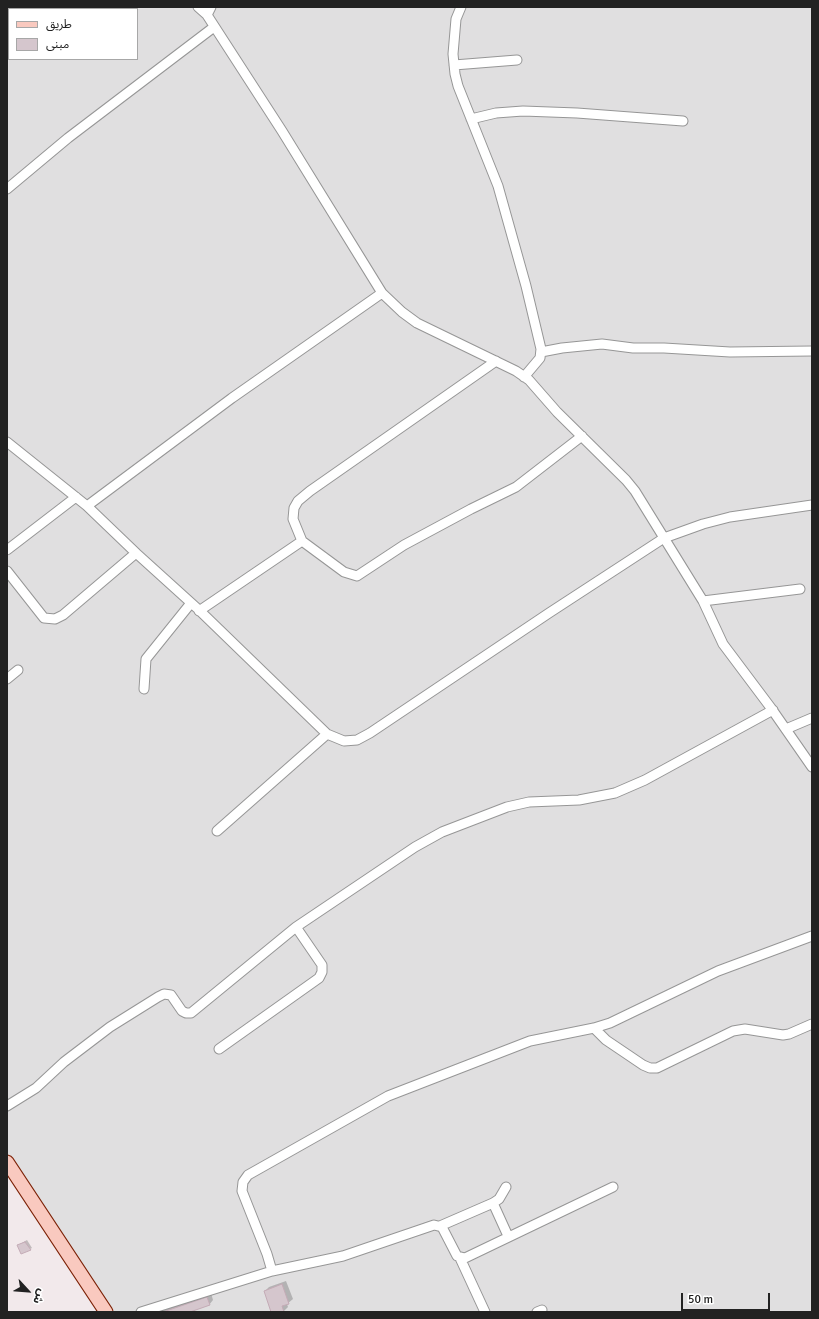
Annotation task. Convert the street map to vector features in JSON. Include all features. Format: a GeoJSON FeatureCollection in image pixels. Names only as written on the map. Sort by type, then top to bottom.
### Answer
{"type":"FeatureCollection","features":[{"type":"Feature","properties":{"kind":"main road"},"geometry":{"type":"LineString","coordinates":[[7,1162],[106,1312]]}},
{"type":"Feature","properties":{"kind":"street"},"geometry":{"type":"LineString","coordinates":[[198,7],[209,11],[214,27],[282,131],[382,293],[402,312],[417,323],[516,371],[524,377],[626,480],[635,491],[703,601],[723,644],[773,710],[812,767]]}},
{"type":"Feature","properties":{"kind":"street"},"geometry":{"type":"LineString","coordinates":[[461,7],[456,19],[453,54],[458,86],[498,186],[526,286],[541,352],[540,358],[524,377]]}},
{"type":"Feature","properties":{"kind":"street"},"geometry":{"type":"LineString","coordinates":[[7,189],[68,138],[214,27]]}},
{"type":"Feature","properties":{"kind":"street"},"geometry":{"type":"LineString","coordinates":[[454,65],[517,60]]}},
{"type":"Feature","properties":{"kind":"street"},"geometry":{"type":"LineString","coordinates":[[471,119],[496,113],[523,111],[577,113],[683,121]]}},
{"type":"Feature","properties":{"kind":"street"},"geometry":{"type":"LineString","coordinates":[[87,506],[232,398],[382,293]]}},
{"type":"Feature","properties":{"kind":"street"},"geometry":{"type":"LineString","coordinates":[[541,352],[562,348],[602,344],[633,348],[664,348],[730,352],[812,351]]}},
{"type":"Feature","properties":{"kind":"street"},"geometry":{"type":"LineString","coordinates":[[496,361],[322,482],[298,502],[294,508],[294,518],[302,540],[344,572],[357,576],[404,545],[516,487],[582,436]]}},
{"type":"Feature","properties":{"kind":"street"},"geometry":{"type":"LineString","coordinates":[[7,442],[87,506],[199,610],[327,734],[344,741],[357,740],[370,733],[664,538],[730,516],[812,505]]}},
{"type":"Feature","properties":{"kind":"street"},"geometry":{"type":"LineString","coordinates":[[7,550],[76,497]]}},
{"type":"Feature","properties":{"kind":"street"},"geometry":{"type":"LineString","coordinates":[[199,610],[302,540]]}},
{"type":"Feature","properties":{"kind":"street"},"geometry":{"type":"LineString","coordinates":[[7,571],[44,618],[55,619],[63,615],[136,553]]}},
{"type":"Feature","properties":{"kind":"street"},"geometry":{"type":"LineString","coordinates":[[703,601],[800,589]]}},
{"type":"Feature","properties":{"kind":"street"},"geometry":{"type":"LineString","coordinates":[[144,689],[146,659],[191,603]]}},
{"type":"Feature","properties":{"kind":"street"},"geometry":{"type":"LineString","coordinates":[[7,679],[18,670]]}},
{"type":"Feature","properties":{"kind":"street"},"geometry":{"type":"LineString","coordinates":[[7,1106],[36,1088],[64,1062],[110,1027],[158,997],[164,994],[171,995],[182,1011],[190,1013],[296,927],[415,847],[442,832],[507,807],[529,802],[579,800],[615,793],[645,780],[773,710]]}},
{"type":"Feature","properties":{"kind":"street"},"geometry":{"type":"LineString","coordinates":[[786,729],[812,718]]}},
{"type":"Feature","properties":{"kind":"street"},"geometry":{"type":"LineString","coordinates":[[217,831],[327,734]]}},
{"type":"Feature","properties":{"kind":"street"},"geometry":{"type":"LineString","coordinates":[[219,1049],[319,978],[322,972],[322,965],[296,927]]}},
{"type":"Feature","properties":{"kind":"street"},"geometry":{"type":"LineString","coordinates":[[272,1271],[267,1254],[242,1191],[243,1182],[248,1175],[388,1096],[530,1041],[594,1028],[610,1022],[718,970],[812,936]]}},
{"type":"Feature","properties":{"kind":"street"},"geometry":{"type":"LineString","coordinates":[[594,1028],[606,1040],[643,1065],[650,1068],[657,1068],[733,1031],[745,1028],[783,1035],[812,1024]]}},
{"type":"Feature","properties":{"kind":"street"},"geometry":{"type":"LineString","coordinates":[[141,1312],[272,1271],[329,1260],[425,1228],[440,1226],[493,1203],[499,1199],[506,1187]]}},
{"type":"Feature","properties":{"kind":"street"},"geometry":{"type":"LineString","coordinates":[[460,1258],[465,1258],[508,1236],[613,1187]]}},
{"type":"Feature","properties":{"kind":"street"},"geometry":{"type":"LineString","coordinates":[[493,1203],[508,1236]]}},
{"type":"Feature","properties":{"kind":"street"},"geometry":{"type":"LineString","coordinates":[[440,1226],[443,1228],[453,1250],[460,1258],[485,1312]]}},
{"type":"Feature","properties":{"kind":"shaded area"},"geometry":{"type":"Polygon","coordinates":[[[7,7],[812,7],[812,1312],[110,1312],[7,1156],[7,7]]]}},
{"type":"Feature","properties":{"kind":"building"},"geometry":{"type":"Polygon","coordinates":[[[25,1242],[31,1250],[21,1254],[17,1245],[25,1242]]]}},
{"type":"Feature","properties":{"kind":"building"},"geometry":{"type":"Polygon","coordinates":[[[282,1284],[289,1304],[282,1306],[284,1312],[271,1312],[264,1291],[282,1284]]]}},
{"type":"Feature","properties":{"kind":"building"},"geometry":{"type":"Polygon","coordinates":[[[207,1297],[210,1305],[190,1312],[163,1312],[207,1297]]]}}]}
